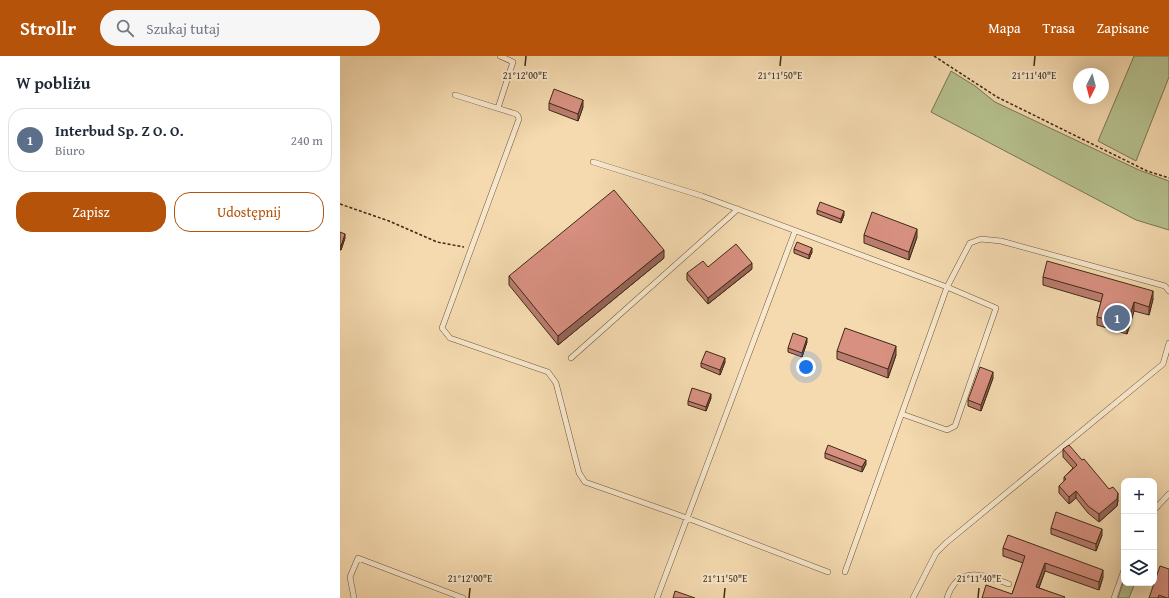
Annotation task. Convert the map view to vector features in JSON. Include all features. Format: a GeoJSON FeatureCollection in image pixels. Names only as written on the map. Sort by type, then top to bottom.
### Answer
{"type":"FeatureCollection","features":[{"type":"Feature","properties":{"kind":"lane"},"geometry":{"type":"LineString","coordinates":[[498,108],[513,62],[500,56]]}},
{"type":"Feature","properties":{"kind":"lane"},"geometry":{"type":"LineString","coordinates":[[455,95],[516,114],[518,118],[442,328],[450,338],[548,372],[556,383],[579,473],[585,482],[687,518],[828,572]]}},
{"type":"Feature","properties":{"kind":"lane"},"geometry":{"type":"LineString","coordinates":[[593,162],[702,196],[738,209],[947,287],[996,308],[956,426],[947,430],[902,414]]}},
{"type":"Feature","properties":{"kind":"lane"},"geometry":{"type":"LineString","coordinates":[[571,358],[738,209]]}},
{"type":"Feature","properties":{"kind":"lane"},"geometry":{"type":"LineString","coordinates":[[657,598],[795,231]]}},
{"type":"Feature","properties":{"kind":"lane"},"geometry":{"type":"LineString","coordinates":[[845,572],[947,287],[970,243],[982,239],[1001,241],[1165,286],[1169,291]]}},
{"type":"Feature","properties":{"kind":"lane"},"geometry":{"type":"LineString","coordinates":[[913,598],[936,553],[952,538],[1163,364],[1169,343]]}},
{"type":"Feature","properties":{"kind":"lane"},"geometry":{"type":"LineString","coordinates":[[1157,507],[1169,494]]}},
{"type":"Feature","properties":{"kind":"lane"},"geometry":{"type":"LineString","coordinates":[[354,598],[350,576],[358,558],[463,598]]}},
{"type":"Feature","properties":{"kind":"lane"},"geometry":{"type":"LineString","coordinates":[[947,598],[954,584],[959,580],[973,574],[980,574],[1009,584]]}},
{"type":"Feature","properties":{"kind":"lane"},"geometry":{"type":"LineString","coordinates":[[1114,598],[1121,578]]}},
{"type":"Feature","properties":{"kind":"path"},"geometry":{"type":"LineString","coordinates":[[934,56],[997,97],[1147,170],[1169,178]]}},
{"type":"Feature","properties":{"kind":"path"},"geometry":{"type":"LineString","coordinates":[[340,204],[389,221],[436,242],[471,248]]}},
{"type":"Feature","properties":{"kind":"green space"},"geometry":{"type":"Polygon","coordinates":[[[1134,56],[1169,56],[1169,77],[1136,161],[1098,141],[1134,56]]]}},
{"type":"Feature","properties":{"kind":"green space"},"geometry":{"type":"Polygon","coordinates":[[[951,71],[975,86],[995,102],[1139,170],[1169,181],[1169,230],[1136,220],[931,112],[951,71]]]}},
{"type":"Feature","properties":{"kind":"green space"},"geometry":{"type":"Polygon","coordinates":[[[1122,586],[1134,586],[1129,598],[1118,598],[1122,586]]]}},
{"type":"Feature","properties":{"kind":"building"},"geometry":{"type":"Polygon","coordinates":[[[554,89],[583,100],[578,114],[549,103],[554,89]]]}},
{"type":"Feature","properties":{"kind":"building"},"geometry":{"type":"Polygon","coordinates":[[[614,190],[664,250],[558,336],[509,276],[614,190]]]}},
{"type":"Feature","properties":{"kind":"building"},"geometry":{"type":"Polygon","coordinates":[[[820,202],[844,211],[841,219],[817,210],[820,202]]]}},
{"type":"Feature","properties":{"kind":"building"},"geometry":{"type":"Polygon","coordinates":[[[872,212],[917,229],[909,252],[864,235],[872,212]]]}},
{"type":"Feature","properties":{"kind":"building"},"geometry":{"type":"Polygon","coordinates":[[[340,232],[345,234],[341,246],[340,245],[340,232]]]}},
{"type":"Feature","properties":{"kind":"building"},"geometry":{"type":"Polygon","coordinates":[[[797,242],[812,248],[809,255],[794,249],[797,242]]]}},
{"type":"Feature","properties":{"kind":"building"},"geometry":{"type":"Polygon","coordinates":[[[736,244],[752,263],[708,298],[687,273],[703,261],[708,267],[736,244]]]}},
{"type":"Feature","properties":{"kind":"building"},"geometry":{"type":"Polygon","coordinates":[[[1047,261],[1153,291],[1149,307],[1134,302],[1127,325],[1097,317],[1103,294],[1043,277],[1047,261]]]}},
{"type":"Feature","properties":{"kind":"building"},"geometry":{"type":"Polygon","coordinates":[[[845,328],[896,346],[888,369],[837,351],[845,328]]]}},
{"type":"Feature","properties":{"kind":"building"},"geometry":{"type":"Polygon","coordinates":[[[793,333],[807,338],[802,353],[788,348],[793,333]]]}},
{"type":"Feature","properties":{"kind":"building"},"geometry":{"type":"Polygon","coordinates":[[[706,351],[725,358],[720,370],[701,363],[706,351]]]}},
{"type":"Feature","properties":{"kind":"building"},"geometry":{"type":"Polygon","coordinates":[[[980,367],[993,372],[981,405],[968,400],[980,367]]]}},
{"type":"Feature","properties":{"kind":"building"},"geometry":{"type":"Polygon","coordinates":[[[692,388],[711,394],[706,407],[688,401],[692,388]]]}},
{"type":"Feature","properties":{"kind":"building"},"geometry":{"type":"Polygon","coordinates":[[[828,445],[866,460],[862,467],[825,453],[828,445]]]}},
{"type":"Feature","properties":{"kind":"building"},"geometry":{"type":"Polygon","coordinates":[[[1069,445],[1082,460],[1084,459],[1109,489],[1113,487],[1118,493],[1117,499],[1099,514],[1088,506],[1076,491],[1069,497],[1059,486],[1066,479],[1064,477],[1077,465],[1063,449],[1069,445]]]}},
{"type":"Feature","properties":{"kind":"building"},"geometry":{"type":"Polygon","coordinates":[[[1056,512],[1102,529],[1096,544],[1051,528],[1056,512]]]}},
{"type":"Feature","properties":{"kind":"building"},"geometry":{"type":"Polygon","coordinates":[[[1008,535],[1103,570],[1099,582],[1045,563],[1036,587],[1065,597],[1064,598],[982,598],[986,585],[1012,594],[1025,556],[1003,548],[1008,535]]]}},
{"type":"Feature","properties":{"kind":"building"},"geometry":{"type":"Polygon","coordinates":[[[1160,566],[1169,569],[1169,598],[1159,595],[1158,598],[1149,598],[1153,586],[1157,586],[1157,575],[1160,566]]]}},
{"type":"Feature","properties":{"kind":"building"},"geometry":{"type":"Polygon","coordinates":[[[675,591],[695,598],[673,598],[675,591]]]}},
{"type":"Feature","properties":{"kind":"place","name":"Interbud Sp. Z O. O."},"geometry":{"type":"Point","coordinates":[1117,318]}}]}
